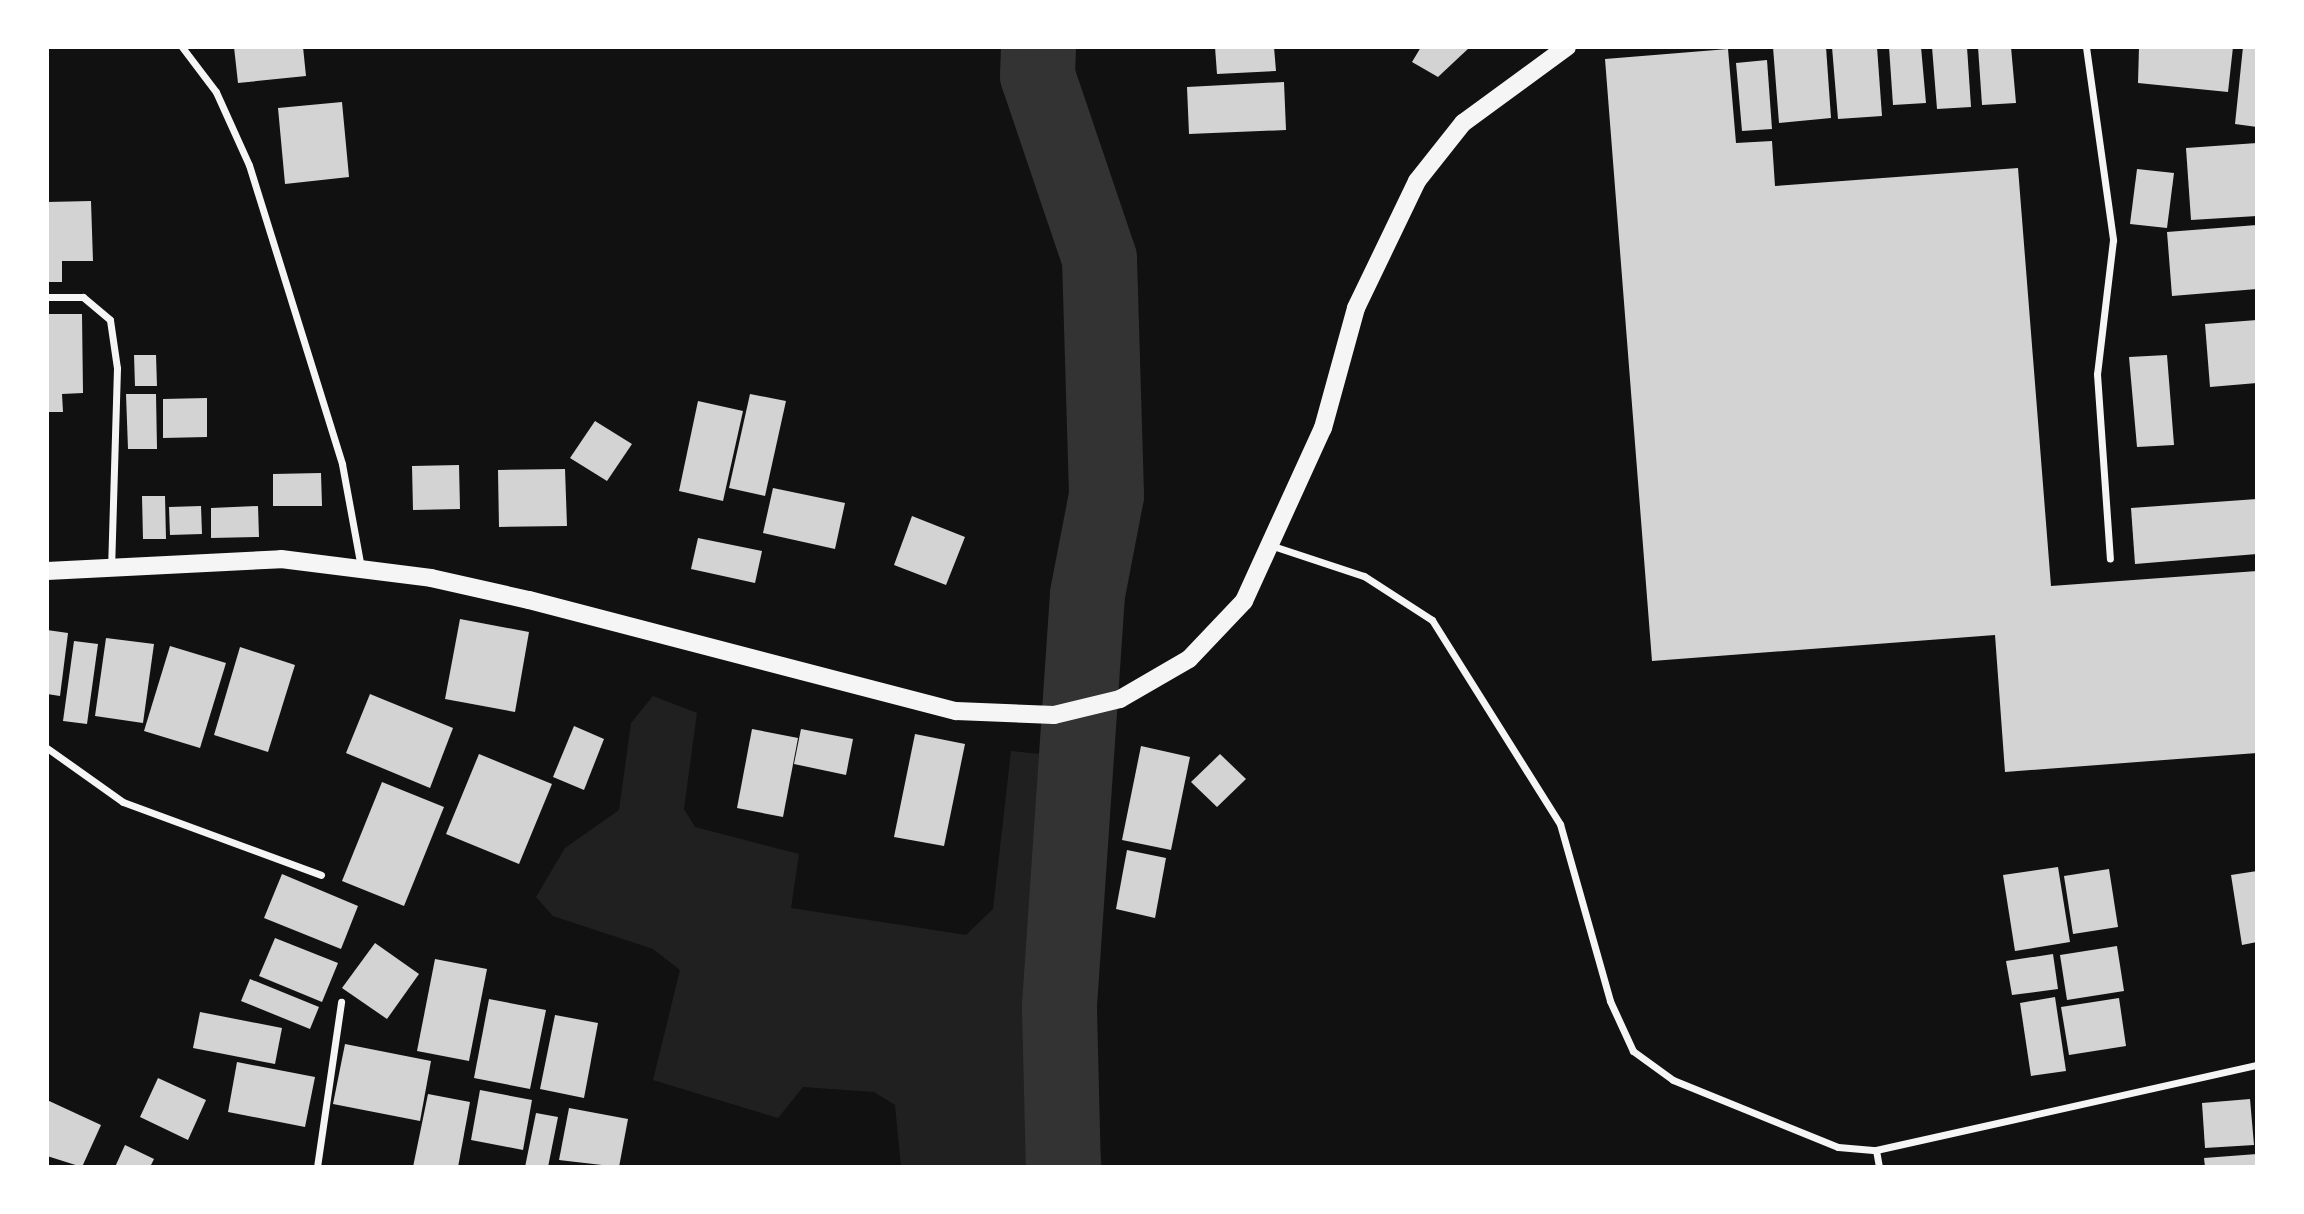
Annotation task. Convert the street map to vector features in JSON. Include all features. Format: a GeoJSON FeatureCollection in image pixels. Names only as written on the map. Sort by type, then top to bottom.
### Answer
{"type":"FeatureCollection","features":[{"type":"Feature","properties":{"kind":"main road"},"geometry":{"type":"LineString","coordinates":[[47,571],[281,559],[362,570],[529,600],[956,711],[1054,715],[1120,699],[1189,659],[1244,601],[1323,428],[1356,308],[1417,181],[1463,123],[1567,47]]}},
{"type":"Feature","properties":{"kind":"street"},"geometry":{"type":"LineString","coordinates":[[182,47],[216,92],[249,164],[342,464],[362,570]]}},
{"type":"Feature","properties":{"kind":"street"},"geometry":{"type":"LineString","coordinates":[[2085,47],[2113,240],[2097,374],[2110,559]]}},
{"type":"Feature","properties":{"kind":"street"},"geometry":{"type":"LineString","coordinates":[[47,297],[83,297],[110,320],[117,368],[111,567]]}},
{"type":"Feature","properties":{"kind":"street"},"geometry":{"type":"LineString","coordinates":[[1270,545],[1364,576],[1432,620],[1560,824],[1610,1001],[1633,1051],[1672,1080],[1838,1147],[1876,1150],[2257,1065]]}},
{"type":"Feature","properties":{"kind":"street"},"geometry":{"type":"LineString","coordinates":[[47,748],[123,802],[321,875]]}},
{"type":"Feature","properties":{"kind":"street"},"geometry":{"type":"LineString","coordinates":[[317,1167],[341,1002]]}},
{"type":"Feature","properties":{"kind":"street"},"geometry":{"type":"LineString","coordinates":[[1876,1150],[1879,1167]]}},
{"type":"Feature","properties":{"kind":"shaded area"},"geometry":{"type":"Polygon","coordinates":[[[653,696],[697,713],[684,809],[695,827],[799,854],[791,908],[966,935],[993,909],[1011,751],[1095,760],[1082,909],[1096,934],[1091,1071],[1102,1167],[901,1167],[895,1105],[874,1092],[803,1087],[778,1118],[653,1080],[680,970],[653,949],[553,916],[536,897],[565,848],[619,810],[631,723],[653,696]]]}},
{"type":"Feature","properties":{"kind":"building"},"geometry":{"type":"Polygon","coordinates":[[[234,47],[303,47],[306,76],[238,83],[234,47]]]}},
{"type":"Feature","properties":{"kind":"building"},"geometry":{"type":"Polygon","coordinates":[[[1215,47],[1274,47],[1276,71],[1217,74],[1215,47]]]}},
{"type":"Feature","properties":{"kind":"building"},"geometry":{"type":"Polygon","coordinates":[[[1421,47],[1470,47],[1438,77],[1412,62],[1421,47]]]}},
{"type":"Feature","properties":{"kind":"building"},"geometry":{"type":"Polygon","coordinates":[[[1773,47],[1826,47],[1831,118],[1779,123],[1773,47]]]}},
{"type":"Feature","properties":{"kind":"building"},"geometry":{"type":"Polygon","coordinates":[[[1832,47],[1877,47],[1882,116],[1838,119],[1832,47]]]}},
{"type":"Feature","properties":{"kind":"building"},"geometry":{"type":"Polygon","coordinates":[[[1889,47],[1921,47],[1926,103],[1893,105],[1889,47]]]}},
{"type":"Feature","properties":{"kind":"building"},"geometry":{"type":"Polygon","coordinates":[[[1932,47],[1967,47],[1971,107],[1937,109],[1932,47]]]}},
{"type":"Feature","properties":{"kind":"building"},"geometry":{"type":"Polygon","coordinates":[[[1978,47],[2011,47],[2016,103],[1982,105],[1978,47]]]}},
{"type":"Feature","properties":{"kind":"building"},"geometry":{"type":"Polygon","coordinates":[[[2139,47],[2233,47],[2228,92],[2138,83],[2139,47]]]}},
{"type":"Feature","properties":{"kind":"building"},"geometry":{"type":"Polygon","coordinates":[[[2243,47],[2257,47],[2257,127],[2235,124],[2243,47]]]}},
{"type":"Feature","properties":{"kind":"building"},"geometry":{"type":"Polygon","coordinates":[[[1728,49],[1736,143],[1772,141],[1775,186],[2018,168],[2051,586],[2257,571],[2257,753],[2005,772],[1995,635],[1652,661],[1605,59],[1728,49]]]}},
{"type":"Feature","properties":{"kind":"building"},"geometry":{"type":"Polygon","coordinates":[[[1767,60],[1772,129],[1742,131],[1736,63],[1767,60]]]}},
{"type":"Feature","properties":{"kind":"building"},"geometry":{"type":"Polygon","coordinates":[[[1284,82],[1286,130],[1189,134],[1187,87],[1284,82]]]}},
{"type":"Feature","properties":{"kind":"building"},"geometry":{"type":"Polygon","coordinates":[[[342,102],[349,177],[285,184],[278,108],[342,102]]]}},
{"type":"Feature","properties":{"kind":"building"},"geometry":{"type":"Polygon","coordinates":[[[2257,143],[2257,216],[2191,220],[2186,148],[2257,143]]]}},
{"type":"Feature","properties":{"kind":"building"},"geometry":{"type":"Polygon","coordinates":[[[2137,169],[2174,173],[2167,228],[2130,224],[2137,169]]]}},
{"type":"Feature","properties":{"kind":"building"},"geometry":{"type":"Polygon","coordinates":[[[91,201],[93,261],[62,261],[62,282],[47,282],[47,202],[91,201]]]}},
{"type":"Feature","properties":{"kind":"building"},"geometry":{"type":"Polygon","coordinates":[[[2257,225],[2257,289],[2172,296],[2167,232],[2257,225]]]}},
{"type":"Feature","properties":{"kind":"building"},"geometry":{"type":"Polygon","coordinates":[[[47,314],[82,314],[83,393],[62,394],[63,412],[47,412],[47,314]]]}},
{"type":"Feature","properties":{"kind":"building"},"geometry":{"type":"Polygon","coordinates":[[[2257,320],[2257,383],[2210,387],[2205,324],[2257,320]]]}},
{"type":"Feature","properties":{"kind":"building"},"geometry":{"type":"Polygon","coordinates":[[[134,355],[156,355],[157,386],[135,386],[134,355]]]}},
{"type":"Feature","properties":{"kind":"building"},"geometry":{"type":"Polygon","coordinates":[[[2167,355],[2174,445],[2137,447],[2129,357],[2167,355]]]}},
{"type":"Feature","properties":{"kind":"building"},"geometry":{"type":"Polygon","coordinates":[[[126,394],[156,394],[157,449],[128,449],[126,394]]]}},
{"type":"Feature","properties":{"kind":"building"},"geometry":{"type":"Polygon","coordinates":[[[750,394],[786,401],[765,496],[729,488],[750,394]]]}},
{"type":"Feature","properties":{"kind":"building"},"geometry":{"type":"Polygon","coordinates":[[[207,398],[207,437],[163,438],[163,399],[207,398]]]}},
{"type":"Feature","properties":{"kind":"building"},"geometry":{"type":"Polygon","coordinates":[[[698,401],[743,411],[723,501],[679,491],[698,401]]]}},
{"type":"Feature","properties":{"kind":"building"},"geometry":{"type":"Polygon","coordinates":[[[595,421],[632,444],[607,481],[570,458],[595,421]]]}},
{"type":"Feature","properties":{"kind":"building"},"geometry":{"type":"Polygon","coordinates":[[[459,465],[460,509],[413,510],[412,466],[459,465]]]}},
{"type":"Feature","properties":{"kind":"building"},"geometry":{"type":"Polygon","coordinates":[[[565,469],[567,526],[499,527],[498,470],[565,469]]]}},
{"type":"Feature","properties":{"kind":"building"},"geometry":{"type":"Polygon","coordinates":[[[321,473],[322,506],[273,506],[273,474],[321,473]]]}},
{"type":"Feature","properties":{"kind":"building"},"geometry":{"type":"Polygon","coordinates":[[[773,488],[845,503],[835,549],[763,533],[773,488]]]}},
{"type":"Feature","properties":{"kind":"building"},"geometry":{"type":"Polygon","coordinates":[[[142,496],[165,496],[166,539],[143,539],[142,496]]]}},
{"type":"Feature","properties":{"kind":"building"},"geometry":{"type":"Polygon","coordinates":[[[2257,499],[2257,554],[2135,564],[2131,508],[2257,499]]]}},
{"type":"Feature","properties":{"kind":"building"},"geometry":{"type":"Polygon","coordinates":[[[201,506],[202,534],[170,535],[169,507],[201,506]]]}},
{"type":"Feature","properties":{"kind":"building"},"geometry":{"type":"Polygon","coordinates":[[[258,506],[259,537],[211,538],[211,508],[258,506]]]}},
{"type":"Feature","properties":{"kind":"building"},"geometry":{"type":"Polygon","coordinates":[[[912,516],[965,537],[946,585],[894,565],[912,516]]]}},
{"type":"Feature","properties":{"kind":"building"},"geometry":{"type":"Polygon","coordinates":[[[698,538],[762,551],[755,583],[691,569],[698,538]]]}},
{"type":"Feature","properties":{"kind":"building"},"geometry":{"type":"Polygon","coordinates":[[[460,619],[529,632],[515,712],[445,699],[460,619]]]}},
{"type":"Feature","properties":{"kind":"building"},"geometry":{"type":"Polygon","coordinates":[[[47,630],[68,633],[60,696],[47,694],[47,630]]]}},
{"type":"Feature","properties":{"kind":"building"},"geometry":{"type":"Polygon","coordinates":[[[106,638],[154,644],[143,723],[95,716],[106,638]]]}},
{"type":"Feature","properties":{"kind":"building"},"geometry":{"type":"Polygon","coordinates":[[[74,641],[98,644],[87,724],[63,721],[74,641]]]}},
{"type":"Feature","properties":{"kind":"building"},"geometry":{"type":"Polygon","coordinates":[[[170,646],[226,663],[200,748],[144,731],[170,646]]]}},
{"type":"Feature","properties":{"kind":"building"},"geometry":{"type":"Polygon","coordinates":[[[240,647],[295,665],[268,752],[214,735],[240,647]]]}},
{"type":"Feature","properties":{"kind":"building"},"geometry":{"type":"Polygon","coordinates":[[[370,694],[453,728],[430,788],[346,753],[370,694]]]}},
{"type":"Feature","properties":{"kind":"building"},"geometry":{"type":"Polygon","coordinates":[[[574,726],[604,739],[584,790],[553,777],[574,726]]]}},
{"type":"Feature","properties":{"kind":"building"},"geometry":{"type":"Polygon","coordinates":[[[752,729],[798,738],[783,817],[737,808],[752,729]]]}},
{"type":"Feature","properties":{"kind":"building"},"geometry":{"type":"Polygon","coordinates":[[[801,729],[853,739],[846,775],[794,764],[801,729]]]}},
{"type":"Feature","properties":{"kind":"building"},"geometry":{"type":"Polygon","coordinates":[[[915,734],[965,744],[944,846],[894,837],[915,734]]]}},
{"type":"Feature","properties":{"kind":"building"},"geometry":{"type":"Polygon","coordinates":[[[1141,746],[1190,757],[1171,850],[1122,840],[1141,746]]]}},
{"type":"Feature","properties":{"kind":"building"},"geometry":{"type":"Polygon","coordinates":[[[479,754],[552,784],[519,864],[446,834],[479,754]]]}},
{"type":"Feature","properties":{"kind":"building"},"geometry":{"type":"Polygon","coordinates":[[[1220,754],[1246,779],[1217,807],[1191,782],[1220,754]]]}},
{"type":"Feature","properties":{"kind":"building"},"geometry":{"type":"Polygon","coordinates":[[[382,782],[444,807],[404,906],[342,881],[382,782]]]}},
{"type":"Feature","properties":{"kind":"building"},"geometry":{"type":"Polygon","coordinates":[[[1127,850],[1166,858],[1155,918],[1116,909],[1127,850]]]}},
{"type":"Feature","properties":{"kind":"building"},"geometry":{"type":"Polygon","coordinates":[[[2058,867],[2070,942],[2015,951],[2003,875],[2058,867]]]}},
{"type":"Feature","properties":{"kind":"building"},"geometry":{"type":"Polygon","coordinates":[[[2109,869],[2118,927],[2073,934],[2064,876],[2109,869]]]}},
{"type":"Feature","properties":{"kind":"building"},"geometry":{"type":"Polygon","coordinates":[[[2257,871],[2257,942],[2242,945],[2231,875],[2257,871]]]}},
{"type":"Feature","properties":{"kind":"building"},"geometry":{"type":"Polygon","coordinates":[[[282,874],[358,906],[341,949],[264,918],[282,874]]]}},
{"type":"Feature","properties":{"kind":"building"},"geometry":{"type":"Polygon","coordinates":[[[275,938],[338,963],[322,1002],[259,976],[275,938]]]}},
{"type":"Feature","properties":{"kind":"building"},"geometry":{"type":"Polygon","coordinates":[[[375,943],[419,974],[387,1019],[342,988],[375,943]]]}},
{"type":"Feature","properties":{"kind":"building"},"geometry":{"type":"Polygon","coordinates":[[[2117,946],[2124,991],[2067,1000],[2060,955],[2117,946]]]}},
{"type":"Feature","properties":{"kind":"building"},"geometry":{"type":"Polygon","coordinates":[[[2053,954],[2058,989],[2012,995],[2006,961],[2053,954]]]}},
{"type":"Feature","properties":{"kind":"building"},"geometry":{"type":"Polygon","coordinates":[[[435,959],[487,969],[469,1061],[417,1051],[435,959]]]}},
{"type":"Feature","properties":{"kind":"building"},"geometry":{"type":"Polygon","coordinates":[[[250,979],[319,1007],[310,1029],[241,1001],[250,979]]]}},
{"type":"Feature","properties":{"kind":"building"},"geometry":{"type":"Polygon","coordinates":[[[2055,997],[2066,1071],[2031,1076],[2020,1003],[2055,997]]]}},
{"type":"Feature","properties":{"kind":"building"},"geometry":{"type":"Polygon","coordinates":[[[2119,998],[2126,1046],[2069,1055],[2061,1007],[2119,998]]]}},
{"type":"Feature","properties":{"kind":"building"},"geometry":{"type":"Polygon","coordinates":[[[489,999],[546,1010],[530,1089],[474,1078],[489,999]]]}},
{"type":"Feature","properties":{"kind":"building"},"geometry":{"type":"Polygon","coordinates":[[[200,1012],[282,1028],[275,1064],[193,1048],[200,1012]]]}},
{"type":"Feature","properties":{"kind":"building"},"geometry":{"type":"Polygon","coordinates":[[[555,1015],[598,1023],[584,1098],[540,1089],[555,1015]]]}},
{"type":"Feature","properties":{"kind":"building"},"geometry":{"type":"Polygon","coordinates":[[[345,1044],[431,1061],[420,1121],[333,1104],[345,1044]]]}},
{"type":"Feature","properties":{"kind":"building"},"geometry":{"type":"Polygon","coordinates":[[[237,1062],[315,1077],[305,1127],[228,1112],[237,1062]]]}},
{"type":"Feature","properties":{"kind":"building"},"geometry":{"type":"Polygon","coordinates":[[[158,1078],[206,1100],[188,1140],[140,1117],[158,1078]]]}},
{"type":"Feature","properties":{"kind":"building"},"geometry":{"type":"Polygon","coordinates":[[[480,1090],[532,1100],[523,1150],[471,1140],[480,1090]]]}},
{"type":"Feature","properties":{"kind":"building"},"geometry":{"type":"Polygon","coordinates":[[[428,1094],[470,1102],[458,1167],[413,1167],[428,1094]]]}},
{"type":"Feature","properties":{"kind":"building"},"geometry":{"type":"Polygon","coordinates":[[[2250,1099],[2254,1145],[2205,1148],[2202,1103],[2250,1099]]]}},
{"type":"Feature","properties":{"kind":"building"},"geometry":{"type":"Polygon","coordinates":[[[47,1100],[101,1125],[82,1167],[47,1156],[47,1100]]]}},
{"type":"Feature","properties":{"kind":"building"},"geometry":{"type":"Polygon","coordinates":[[[569,1108],[628,1119],[619,1167],[559,1160],[569,1108]]]}},
{"type":"Feature","properties":{"kind":"building"},"geometry":{"type":"Polygon","coordinates":[[[536,1113],[558,1117],[548,1167],[525,1167],[536,1113]]]}},
{"type":"Feature","properties":{"kind":"building"},"geometry":{"type":"Polygon","coordinates":[[[125,1145],[154,1159],[150,1167],[115,1167],[125,1145]]]}},
{"type":"Feature","properties":{"kind":"building"},"geometry":{"type":"Polygon","coordinates":[[[2257,1154],[2257,1167],[2205,1167],[2204,1158],[2257,1154]]]}},
{"type":"Feature","properties":{"kind":"waterway"},"geometry":{"type":"LineString","coordinates":[[1038,47],[1037,75],[1099,258],[1106,495],[1087,594],[1059,1008],[1063,1167]]}}]}
